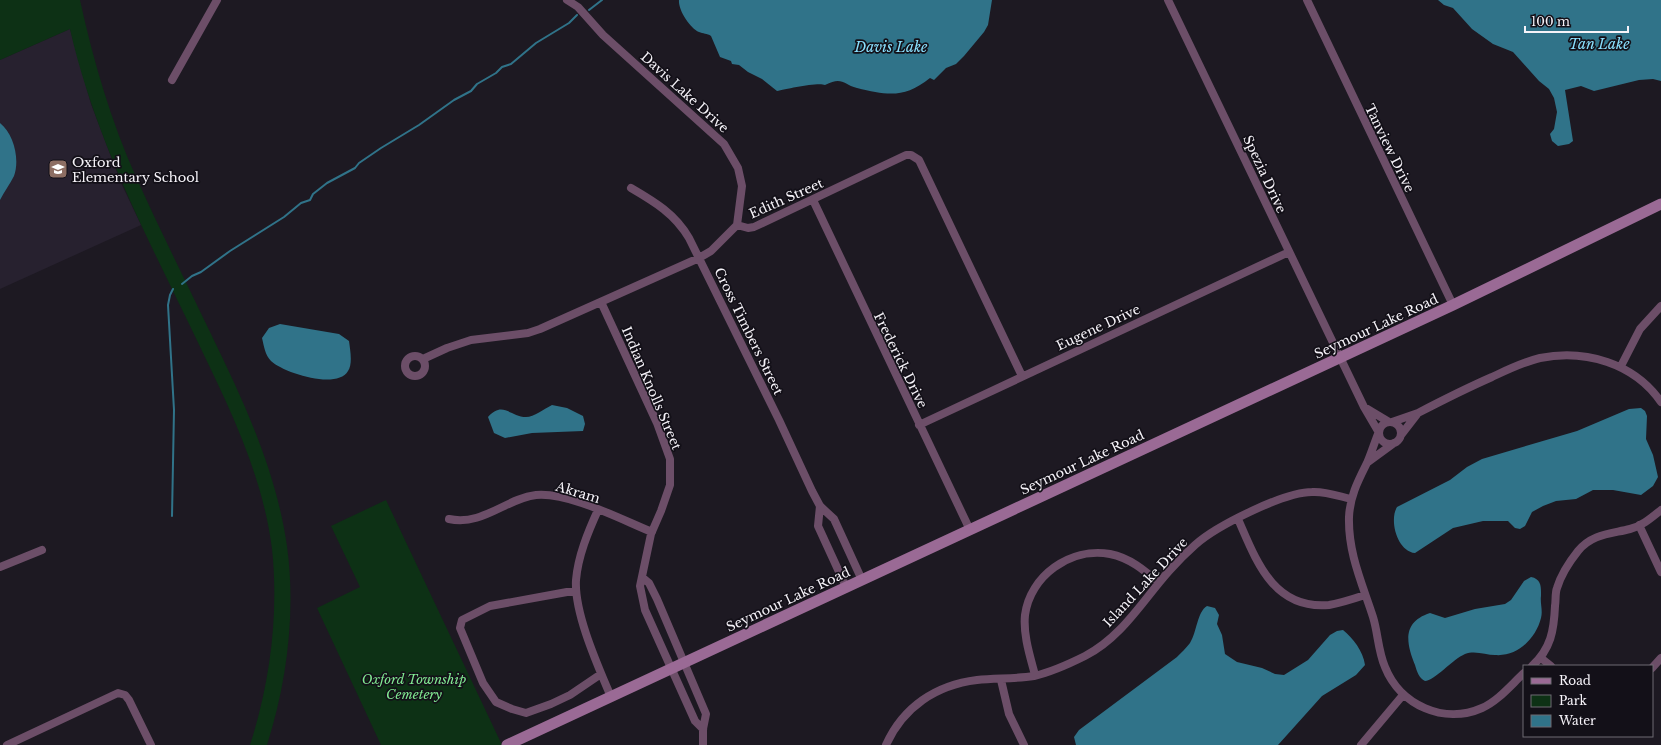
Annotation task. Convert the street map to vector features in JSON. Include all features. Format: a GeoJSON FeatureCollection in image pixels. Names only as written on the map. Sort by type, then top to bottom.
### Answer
{"type":"FeatureCollection","features":[{"type":"Feature","properties":{"kind":"street"},"geometry":{"type":"LineString","coordinates":[[172,80],[216,0]]}},
{"type":"Feature","properties":{"kind":"street","name":"Davis Lake Drive"},"geometry":{"type":"LineString","coordinates":[[567,0],[578,7],[602,35],[724,144],[738,168],[742,186],[737,225]]}},
{"type":"Feature","properties":{"kind":"street","name":"Spezia Drive"},"geometry":{"type":"LineString","coordinates":[[1168,0],[1339,358],[1378,433]]}},
{"type":"Feature","properties":{"kind":"street","name":"Tanview Drive"},"geometry":{"type":"LineString","coordinates":[[1307,0],[1453,305]]}},
{"type":"Feature","properties":{"kind":"street","name":"Edith Street"},"geometry":{"type":"LineString","coordinates":[[423,359],[447,348],[472,340],[528,333],[540,330],[699,258],[711,251],[737,225],[748,228],[754,227],[906,155],[916,157],[919,160],[1022,376]]}},
{"type":"Feature","properties":{"kind":"street","name":"Cross Timbers Street"},"geometry":{"type":"LineString","coordinates":[[631,188],[669,212],[681,225],[699,258],[820,506],[834,519],[862,580]]}},
{"type":"Feature","properties":{"kind":"street","name":"Frederick Drive"},"geometry":{"type":"LineString","coordinates":[[813,200],[970,530]]}},
{"type":"Feature","properties":{"kind":"street","name":"Seymour Lake Road"},"geometry":{"type":"LineString","coordinates":[[510,743],[1453,305],[1661,204]]}},
{"type":"Feature","properties":{"kind":"street","name":"Eugene Drive"},"geometry":{"type":"LineString","coordinates":[[919,425],[1288,252]]}},
{"type":"Feature","properties":{"kind":"street","name":"Indian Knolls Street"},"geometry":{"type":"LineString","coordinates":[[601,302],[657,423],[670,459],[670,485],[652,532],[643,564],[643,578],[640,586],[645,610],[695,721],[703,729]]}},
{"type":"Feature","properties":{"kind":"street"},"geometry":{"type":"LineString","coordinates":[[1621,366],[1640,329],[1661,306]]}},
{"type":"Feature","properties":{"kind":"street"},"geometry":{"type":"LineString","coordinates":[[1523,674],[1492,702],[1468,713],[1439,713],[1427,710],[1403,695],[1392,682],[1384,666],[1377,631],[1353,558],[1350,542],[1351,499],[1381,426],[1418,413],[1517,365],[1540,358],[1583,356],[1621,366],[1640,378],[1661,402]]}},
{"type":"Feature","properties":{"kind":"street"},"geometry":{"type":"LineString","coordinates":[[1364,407],[1400,428],[1401,435]]}},
{"type":"Feature","properties":{"kind":"street"},"geometry":{"type":"LineString","coordinates":[[1367,463],[1394,444],[1418,413]]}},
{"type":"Feature","properties":{"kind":"street"},"geometry":{"type":"LineString","coordinates":[[1378,433],[1385,443],[1394,444]]}},
{"type":"Feature","properties":{"kind":"street","name":"Island Lake Drive"},"geometry":{"type":"LineString","coordinates":[[886,745],[903,716],[917,703],[933,693],[960,682],[1001,680],[1035,675],[1070,663],[1102,644],[1128,620],[1159,583],[1196,544],[1238,519],[1276,501],[1299,493],[1328,493],[1351,499]]}},
{"type":"Feature","properties":{"kind":"street","name":"Akram"},"geometry":{"type":"LineString","coordinates":[[449,519],[460,521],[471,520],[527,498],[540,495],[550,495],[571,499],[652,532]]}},
{"type":"Feature","properties":{"kind":"street"},"geometry":{"type":"LineString","coordinates":[[820,506],[818,526],[846,587]]}},
{"type":"Feature","properties":{"kind":"street"},"geometry":{"type":"LineString","coordinates":[[598,510],[589,528],[579,562],[576,592],[580,613],[601,674],[611,697]]}},
{"type":"Feature","properties":{"kind":"street"},"geometry":{"type":"LineString","coordinates":[[1533,665],[1541,658],[1551,641],[1554,627],[1557,588],[1565,570],[1577,552],[1586,542],[1600,535],[1639,525],[1661,510]]}},
{"type":"Feature","properties":{"kind":"street"},"geometry":{"type":"LineString","coordinates":[[1238,519],[1264,574],[1273,584],[1290,596],[1301,602],[1314,605],[1329,605],[1365,595]]}},
{"type":"Feature","properties":{"kind":"street"},"geometry":{"type":"LineString","coordinates":[[1639,525],[1661,572]]}},
{"type":"Feature","properties":{"kind":"street"},"geometry":{"type":"LineString","coordinates":[[0,567],[42,550]]}},
{"type":"Feature","properties":{"kind":"street"},"geometry":{"type":"LineString","coordinates":[[1035,675],[1024,625],[1026,614],[1030,599],[1039,581],[1056,565],[1074,557],[1090,553],[1109,554],[1133,562],[1159,583]]}},
{"type":"Feature","properties":{"kind":"street"},"geometry":{"type":"LineString","coordinates":[[643,578],[649,583],[706,714],[703,729],[704,745]]}},
{"type":"Feature","properties":{"kind":"street"},"geometry":{"type":"LineString","coordinates":[[576,592],[567,592],[490,606],[462,620],[460,626],[483,682],[496,702],[512,709],[526,713],[551,704],[570,695],[601,674]]}},
{"type":"Feature","properties":{"kind":"street"},"geometry":{"type":"LineString","coordinates":[[1541,658],[1550,665]]}},
{"type":"Feature","properties":{"kind":"street"},"geometry":{"type":"LineString","coordinates":[[1653,667],[1661,658]]}},
{"type":"Feature","properties":{"kind":"street"},"geometry":{"type":"LineString","coordinates":[[1001,680],[1009,714],[1024,745]]}},
{"type":"Feature","properties":{"kind":"street"},"geometry":{"type":"LineString","coordinates":[[7,745],[116,694],[123,694],[129,700],[151,745]]}},
{"type":"Feature","properties":{"kind":"street"},"geometry":{"type":"LineString","coordinates":[[1361,745],[1403,695]]}},
{"type":"Feature","properties":{"kind":"shaded area","name":"Oxford Elementary School"},"geometry":{"type":"Polygon","coordinates":[[[70,29],[91,104],[121,183],[141,225],[0,289],[0,60],[70,29]]]}},
{"type":"Feature","properties":{"kind":"green space"},"geometry":{"type":"Polygon","coordinates":[[[0,0],[80,0],[104,90],[127,156],[154,217],[247,411],[267,463],[282,518],[287,546],[290,571],[290,621],[288,647],[280,697],[267,745],[250,745],[268,673],[274,598],[272,549],[260,491],[251,463],[217,381],[138,219],[106,145],[92,107],[70,29],[0,60],[0,0]]]}},
{"type":"Feature","properties":{"kind":"green space","name":"Oxford Township Cemetery"},"geometry":{"type":"Polygon","coordinates":[[[386,500],[502,745],[381,745],[317,608],[360,587],[331,526],[386,500]]]}},
{"type":"Feature","properties":{"kind":"water","name":"Davis Lake"},"geometry":{"type":"Polygon","coordinates":[[[679,0],[992,0],[988,25],[984,32],[956,64],[946,68],[934,80],[930,78],[921,85],[895,94],[857,88],[839,81],[831,82],[825,85],[809,85],[777,91],[762,79],[748,72],[739,65],[732,64],[731,61],[720,57],[711,36],[699,32],[688,23],[680,9],[679,0]]]}},
{"type":"Feature","properties":{"kind":"water","name":"Tan Lake"},"geometry":{"type":"Polygon","coordinates":[[[1438,0],[1661,0],[1661,81],[1653,79],[1639,80],[1594,91],[1581,86],[1565,90],[1573,141],[1569,144],[1558,146],[1552,141],[1550,134],[1554,129],[1557,112],[1554,98],[1549,89],[1539,81],[1513,52],[1493,44],[1472,29],[1453,8],[1444,5],[1438,0]]]}},
{"type":"Feature","properties":{"kind":"water"},"geometry":{"type":"Polygon","coordinates":[[[0,123],[5,128],[12,140],[16,155],[16,170],[0,200],[0,123]]]}},
{"type":"Feature","properties":{"kind":"water"},"geometry":{"type":"Polygon","coordinates":[[[280,324],[339,334],[349,341],[351,361],[350,368],[342,377],[322,379],[310,378],[278,366],[267,356],[262,338],[269,328],[280,324]]]}},
{"type":"Feature","properties":{"kind":"water"},"geometry":{"type":"Polygon","coordinates":[[[552,405],[567,408],[583,416],[585,424],[583,431],[532,433],[505,438],[494,433],[488,417],[493,412],[502,410],[515,415],[529,417],[552,405]]]}},
{"type":"Feature","properties":{"kind":"water"},"geometry":{"type":"Polygon","coordinates":[[[1641,408],[1645,411],[1647,416],[1646,439],[1653,455],[1658,477],[1653,486],[1641,495],[1613,490],[1593,490],[1576,499],[1556,501],[1543,506],[1532,512],[1525,526],[1520,529],[1515,528],[1508,521],[1483,521],[1453,528],[1415,553],[1403,547],[1399,541],[1394,527],[1397,507],[1450,480],[1467,467],[1482,459],[1577,431],[1629,409],[1641,408]]]}},
{"type":"Feature","properties":{"kind":"water"},"geometry":{"type":"Polygon","coordinates":[[[1531,577],[1535,578],[1540,584],[1542,615],[1539,625],[1525,645],[1511,653],[1503,655],[1473,652],[1465,654],[1429,680],[1425,681],[1421,678],[1417,672],[1408,641],[1411,628],[1415,622],[1421,617],[1430,613],[1445,618],[1475,609],[1505,604],[1511,600],[1524,581],[1531,577]]]}},
{"type":"Feature","properties":{"kind":"water"},"geometry":{"type":"Polygon","coordinates":[[[1207,606],[1215,608],[1219,615],[1217,624],[1222,635],[1225,654],[1237,662],[1262,668],[1275,674],[1284,675],[1308,660],[1330,635],[1337,631],[1343,630],[1357,645],[1365,665],[1356,675],[1322,696],[1278,745],[1076,745],[1074,737],[1079,730],[1177,657],[1184,650],[1190,643],[1201,613],[1207,606]]]}},
{"type":"Feature","properties":{"kind":"waterway"},"geometry":{"type":"LineString","coordinates":[[589,10],[602,0]]}},
{"type":"Feature","properties":{"kind":"waterway"},"geometry":{"type":"LineString","coordinates":[[182,284],[230,251],[284,217],[301,203],[310,200],[313,194],[327,183],[355,168],[359,163],[381,148],[419,125],[454,100],[471,91],[477,84],[496,73],[502,67],[511,64],[536,43],[569,23],[577,15]]}},
{"type":"Feature","properties":{"kind":"waterway"},"geometry":{"type":"LineString","coordinates":[[172,516],[174,410],[168,305],[173,289]]}},
{"type":"Feature","properties":{"kind":"place","name":"Oxford Elementary School"},"geometry":{"type":"Point","coordinates":[58,169]}}]}
